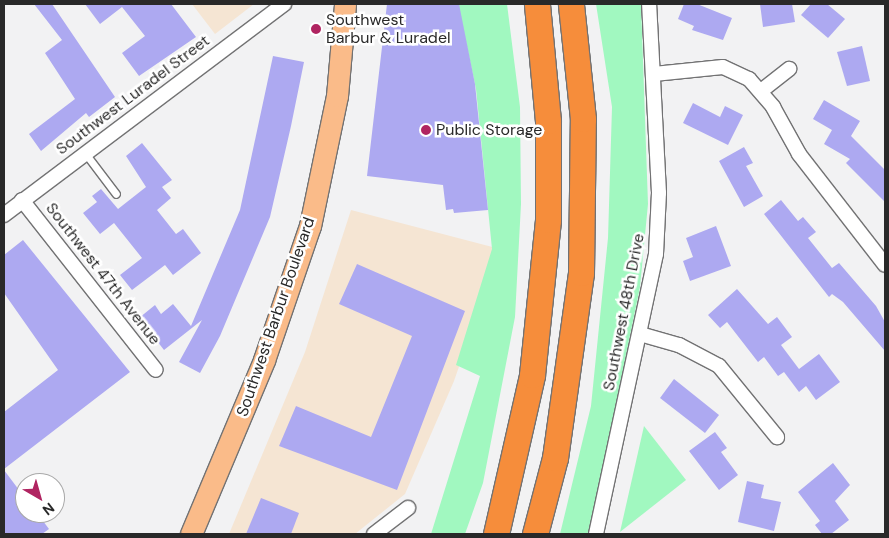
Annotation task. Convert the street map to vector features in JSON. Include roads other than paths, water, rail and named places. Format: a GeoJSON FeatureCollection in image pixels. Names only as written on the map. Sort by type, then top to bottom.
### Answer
{"type":"FeatureCollection","features":[{"type":"Feature","properties":{"kind":"highway"},"geometry":{"type":"LineString","coordinates":[[496,534],[532,375],[548,220],[548,121],[537,4]]}},
{"type":"Feature","properties":{"kind":"highway"},"geometry":{"type":"LineString","coordinates":[[534,534],[555,458],[581,272],[583,119],[571,4]]}},
{"type":"Feature","properties":{"kind":"main road","name":"Southwest Barbur Boulevard"},"geometry":{"type":"LineString","coordinates":[[191,534],[264,360],[310,226],[336,96],[346,4]]}},
{"type":"Feature","properties":{"kind":"street","name":"Southwest Luradel Street"},"geometry":{"type":"LineString","coordinates":[[4,215],[284,4]]}},
{"type":"Feature","properties":{"kind":"street","name":"Southwest 48th Drive"},"geometry":{"type":"LineString","coordinates":[[596,534],[640,334],[658,228],[654,74],[649,4]]}},
{"type":"Feature","properties":{"kind":"street"},"geometry":{"type":"LineString","coordinates":[[654,74],[723,67],[738,70],[760,91],[799,154],[885,265]]}},
{"type":"Feature","properties":{"kind":"street"},"geometry":{"type":"LineString","coordinates":[[760,91],[789,69]]}},
{"type":"Feature","properties":{"kind":"street","name":"Southwest 47th Avenue"},"geometry":{"type":"LineString","coordinates":[[22,200],[156,370]]}},
{"type":"Feature","properties":{"kind":"street"},"geometry":{"type":"LineString","coordinates":[[640,334],[679,346],[719,366],[777,437]]}},
{"type":"Feature","properties":{"kind":"street"},"geometry":{"type":"LineString","coordinates":[[374,534],[408,508]]}},
{"type":"Feature","properties":{"kind":"lane"},"geometry":{"type":"LineString","coordinates":[[85,153],[116,194]]}},
{"type":"Feature","properties":{"kind":"place","name":"Southwest Barbur & Luradel"},"geometry":{"type":"Point","coordinates":[316,29]}},
{"type":"Feature","properties":{"kind":"place","name":"Public Storage"},"geometry":{"type":"Point","coordinates":[426,130]}}]}
